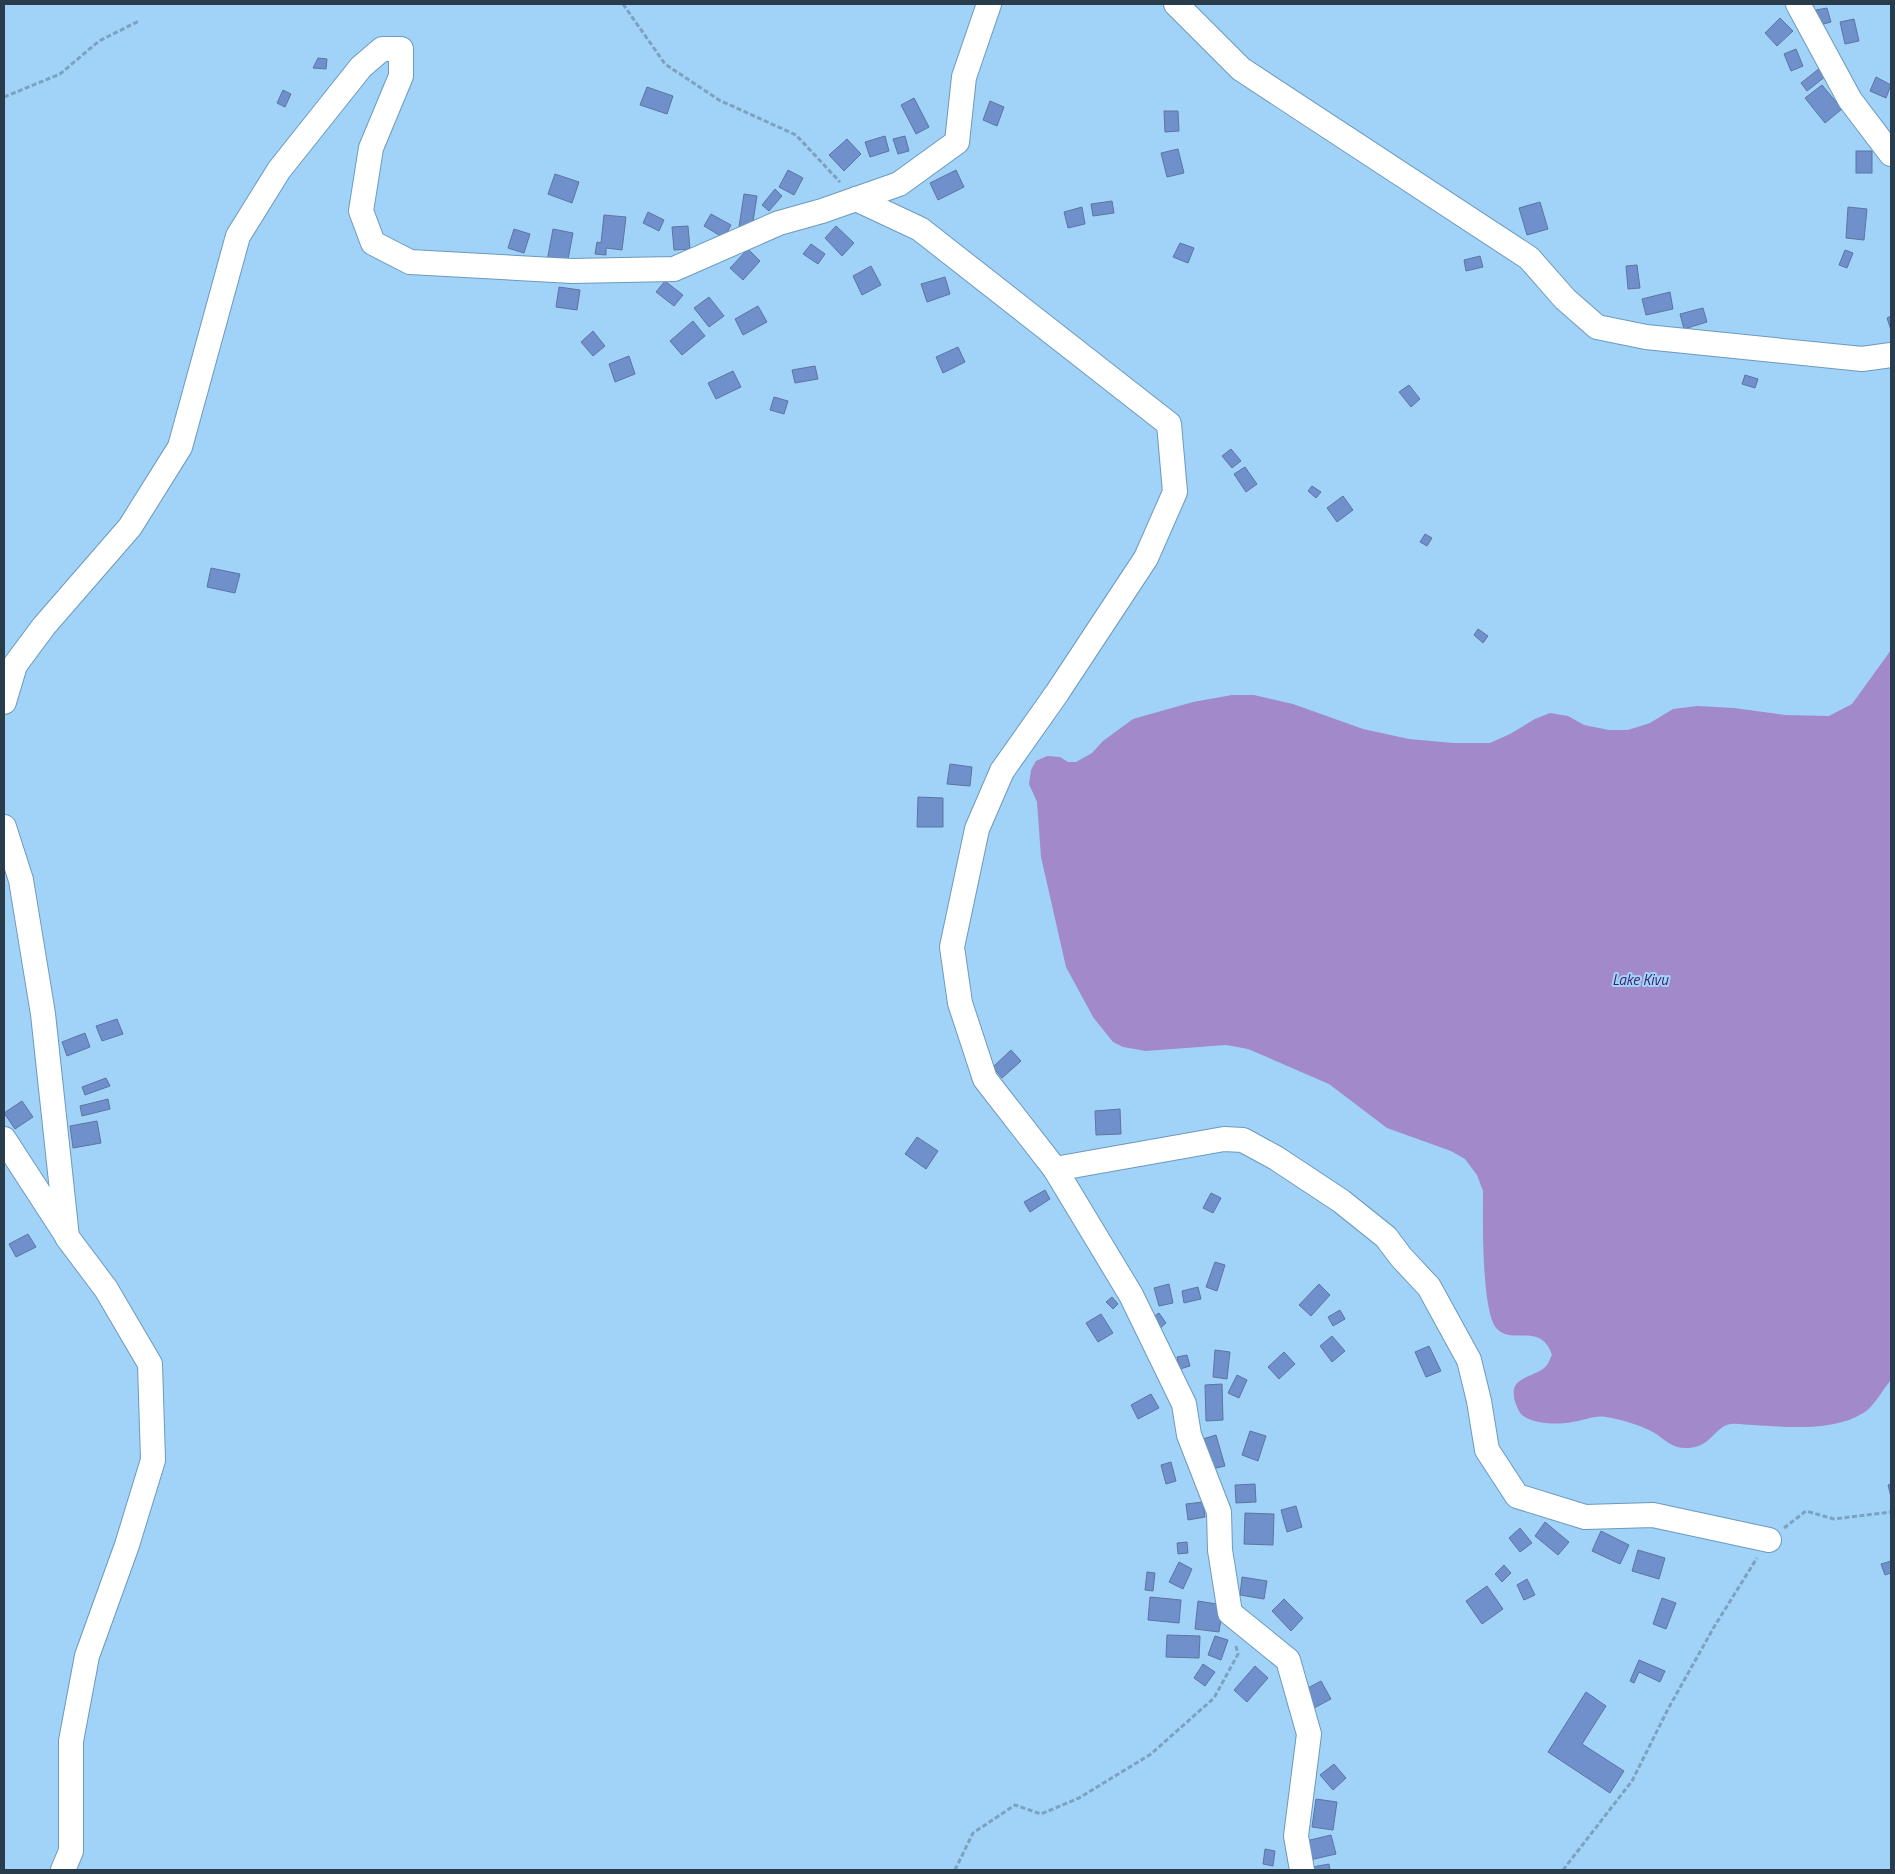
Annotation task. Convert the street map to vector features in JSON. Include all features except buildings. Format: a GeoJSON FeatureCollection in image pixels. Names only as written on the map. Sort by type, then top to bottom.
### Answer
{"type":"FeatureCollection","features":[{"type":"Feature","properties":{"kind":"street"},"geometry":{"type":"LineString","coordinates":[[4,702],[15,665],[44,626],[130,527],[180,447],[238,236],[279,170],[361,68],[382,49],[401,49],[401,76],[371,148],[361,210],[373,243],[410,262],[572,271],[674,269],[779,223],[822,211],[899,184],[957,142],[964,77],[989,4]]}},
{"type":"Feature","properties":{"kind":"street"},"geometry":{"type":"LineString","coordinates":[[1176,4],[1241,69],[1529,258],[1565,299],[1597,327],[1646,337],[1862,359],[1891,355]]}},
{"type":"Feature","properties":{"kind":"street"},"geometry":{"type":"LineString","coordinates":[[1798,4],[1850,100],[1891,154]]}},
{"type":"Feature","properties":{"kind":"street"},"geometry":{"type":"LineString","coordinates":[[856,199],[920,230],[1169,424],[1175,492],[1146,558],[1002,771],[977,830],[952,947],[960,1003],[985,1079],[1055,1169],[1130,1295],[1184,1404],[1189,1435],[1219,1512],[1220,1550],[1230,1613],[1288,1660],[1309,1734],[1296,1836],[1302,1870]]}},
{"type":"Feature","properties":{"kind":"street"},"geometry":{"type":"LineString","coordinates":[[4,827],[21,880],[43,1014],[67,1236]]}},
{"type":"Feature","properties":{"kind":"street"},"geometry":{"type":"LineString","coordinates":[[1055,1169],[1224,1138],[1243,1140],[1284,1163],[1382,1232],[1401,1257],[1429,1287],[1469,1360],[1479,1401],[1487,1450],[1517,1496],[1585,1517],[1653,1515],[1769,1540]]}},
{"type":"Feature","properties":{"kind":"street"},"geometry":{"type":"LineString","coordinates":[[4,1139],[67,1236],[106,1289],[150,1364],[153,1460],[127,1545],[88,1656],[71,1741],[71,1851],[63,1870]]}},
{"type":"Feature","properties":{"kind":"path"},"geometry":{"type":"LineString","coordinates":[[623,4],[665,64],[719,100],[796,135],[856,199]]}},
{"type":"Feature","properties":{"kind":"path"},"geometry":{"type":"LineString","coordinates":[[4,97],[60,74],[99,41],[139,21]]}},
{"type":"Feature","properties":{"kind":"path"},"geometry":{"type":"LineString","coordinates":[[1563,1870],[1632,1781],[1668,1709],[1710,1635],[1769,1540],[1806,1511],[1834,1519],[1891,1512]]}},
{"type":"Feature","properties":{"kind":"path"},"geometry":{"type":"LineString","coordinates":[[955,1870],[973,1833],[1016,1804],[1041,1814],[1079,1798],[1151,1754],[1214,1698],[1238,1654],[1230,1613]]}},
{"type":"Feature","properties":{"kind":"water","name":"Lake Kivu"},"geometry":{"type":"Polygon","coordinates":[[[1891,650],[1891,1380],[1869,1409],[1840,1423],[1811,1427],[1731,1424],[1721,1428],[1703,1444],[1696,1447],[1683,1448],[1666,1441],[1648,1429],[1612,1418],[1597,1417],[1566,1423],[1531,1420],[1521,1414],[1516,1405],[1514,1389],[1520,1381],[1543,1369],[1548,1364],[1552,1355],[1547,1345],[1541,1339],[1534,1336],[1504,1333],[1497,1329],[1492,1319],[1488,1304],[1484,1263],[1483,1191],[1477,1175],[1465,1159],[1451,1151],[1387,1128],[1329,1084],[1248,1049],[1226,1045],[1146,1051],[1123,1047],[1113,1042],[1093,1017],[1066,967],[1041,857],[1037,802],[1029,784],[1031,770],[1036,761],[1047,756],[1060,757],[1068,762],[1076,762],[1092,753],[1103,741],[1133,719],[1193,702],[1232,695],[1254,695],[1293,704],[1363,729],[1409,739],[1453,743],[1490,743],[1550,713],[1568,716],[1584,725],[1609,730],[1628,730],[1650,723],[1673,709],[1697,706],[1734,708],[1785,715],[1829,716],[1852,704],[1891,650]]]}}]}
